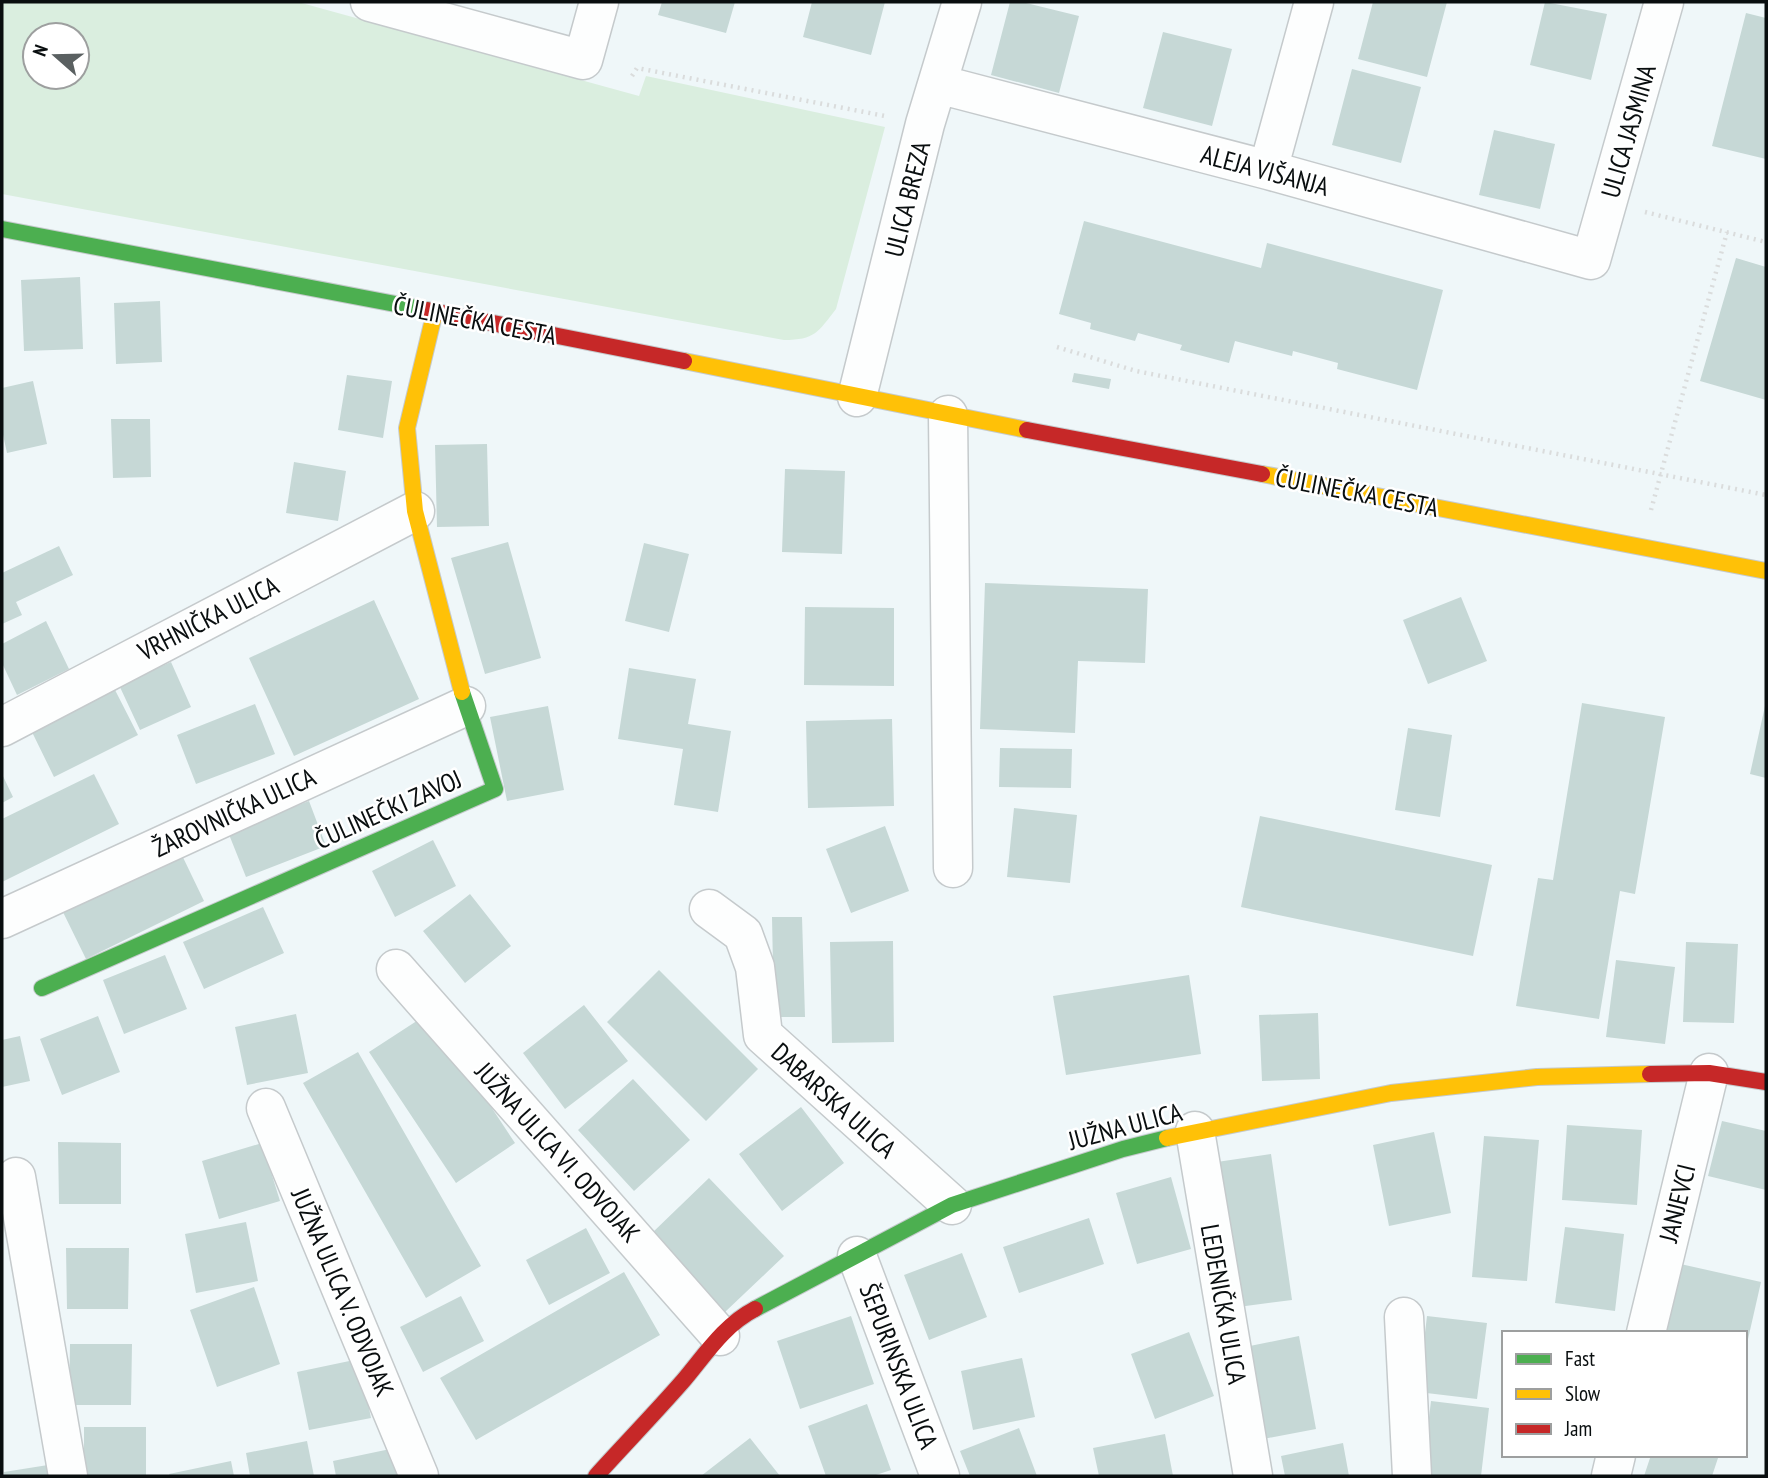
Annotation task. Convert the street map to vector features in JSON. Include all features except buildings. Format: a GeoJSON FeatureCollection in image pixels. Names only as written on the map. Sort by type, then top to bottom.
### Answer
{"type":"FeatureCollection","features":[{"type":"Feature","properties":{"kind":"street"},"geometry":{"type":"LineString","coordinates":[[370,2],[583,60],[600,2]]}},
{"type":"Feature","properties":{"kind":"street","name":"ULICA BREZA"},"geometry":{"type":"LineString","coordinates":[[857,397],[925,124],[962,2]]}},
{"type":"Feature","properties":{"kind":"street"},"geometry":{"type":"LineString","coordinates":[[1268,170],[1314,2]]}},
{"type":"Feature","properties":{"kind":"street","name":"ULICA JASMINA"},"geometry":{"type":"LineString","coordinates":[[1591,260],[1664,2]]}},
{"type":"Feature","properties":{"kind":"street","name":"ALEJA VIŠANJA"},"geometry":{"type":"LineString","coordinates":[[939,84],[1268,170],[1591,260]]}},
{"type":"Feature","properties":{"kind":"street","name":"ČULINEČKA CESTA"},"geometry":{"type":"LineString","coordinates":[[2,229],[1766,572]]}},
{"type":"Feature","properties":{"kind":"street","name":"ČULINEČKI ZAVOJ"},"geometry":{"type":"LineString","coordinates":[[42,988],[495,789],[466,706],[415,511],[407,428],[435,312]]}},
{"type":"Feature","properties":{"kind":"street"},"geometry":{"type":"LineString","coordinates":[[948,415],[953,868]]}},
{"type":"Feature","properties":{"kind":"street","name":"VRHNIČKA ULICA"},"geometry":{"type":"LineString","coordinates":[[2,726],[415,511]]}},
{"type":"Feature","properties":{"kind":"street","name":"ŽAROVNIČKA ULICA"},"geometry":{"type":"LineString","coordinates":[[2,919],[466,706]]}},
{"type":"Feature","properties":{"kind":"street","name":"DABARSKA ULICA"},"geometry":{"type":"LineString","coordinates":[[709,909],[743,934],[755,967],[763,1035],[952,1205]]}},
{"type":"Feature","properties":{"kind":"street","name":"JUŽNA ULICA VI. ODVOJAK"},"geometry":{"type":"LineString","coordinates":[[396,969],[720,1336]]}},
{"type":"Feature","properties":{"kind":"street","name":"JUŽNA ULICA"},"geometry":{"type":"LineString","coordinates":[[596,1476],[683,1381],[720,1336],[743,1315],[952,1205],[996,1189],[1123,1149],[1195,1131],[1391,1093],[1537,1077],[1709,1073],[1766,1082]]}},
{"type":"Feature","properties":{"kind":"street","name":"JANJEVCI"},"geometry":{"type":"LineString","coordinates":[[1646,1331],[1709,1073]]}},
{"type":"Feature","properties":{"kind":"street","name":"JUŽNA ULICA V. ODVOJAK"},"geometry":{"type":"LineString","coordinates":[[266,1108],[419,1476]]}},
{"type":"Feature","properties":{"kind":"street","name":"LEDENIČKA ULICA"},"geometry":{"type":"LineString","coordinates":[[1195,1131],[1253,1476]]}},
{"type":"Feature","properties":{"kind":"street"},"geometry":{"type":"LineString","coordinates":[[16,1177],[68,1476]]}},
{"type":"Feature","properties":{"kind":"street","name":"ŠEPURINSKA ULICA"},"geometry":{"type":"LineString","coordinates":[[857,1256],[940,1476]]}},
{"type":"Feature","properties":{"kind":"street"},"geometry":{"type":"LineString","coordinates":[[1404,1317],[1412,1476]]}},
{"type":"Feature","properties":{"kind":"street"},"geometry":{"type":"LineString","coordinates":[[1611,1476],[1616,1457]]}},
{"type":"Feature","properties":{"kind":"path"},"geometry":{"type":"LineString","coordinates":[[632,76],[636,68],[925,124]]}},
{"type":"Feature","properties":{"kind":"path"},"geometry":{"type":"LineString","coordinates":[[1608,204],[1766,242]]}},
{"type":"Feature","properties":{"kind":"path"},"geometry":{"type":"LineString","coordinates":[[1651,512],[1727,232]]}},
{"type":"Feature","properties":{"kind":"path"},"geometry":{"type":"LineString","coordinates":[[1057,347],[1136,371],[1766,495]]}},
{"type":"Feature","properties":{"kind":"green space"},"geometry":{"type":"Polygon","coordinates":[[[2,2],[298,2],[639,96],[646,76],[885,127],[836,309],[815,333],[803,338],[784,340],[2,194],[2,2]]]}},
{"type":"Feature","properties":{"kind":"traffic: fast"},"geometry":{"type":"LineString","coordinates":[[2,229],[427,310]]}},
{"type":"Feature","properties":{"kind":"traffic: fast"},"geometry":{"type":"LineString","coordinates":[[42,988],[495,789],[462,692]]}},
{"type":"Feature","properties":{"kind":"traffic: fast"},"geometry":{"type":"LineString","coordinates":[[755,1309],[952,1205],[1123,1149],[1167,1138]]}},
{"type":"Feature","properties":{"kind":"traffic: slow"},"geometry":{"type":"LineString","coordinates":[[435,311],[407,428],[415,511],[462,692]]}},
{"type":"Feature","properties":{"kind":"traffic: slow"},"geometry":{"type":"LineString","coordinates":[[684,361],[1027,430]]}},
{"type":"Feature","properties":{"kind":"traffic: slow"},"geometry":{"type":"LineString","coordinates":[[1262,474],[1766,571]]}},
{"type":"Feature","properties":{"kind":"traffic: slow"},"geometry":{"type":"LineString","coordinates":[[1167,1138],[1391,1093],[1537,1077],[1650,1074]]}},
{"type":"Feature","properties":{"kind":"traffic: jam"},"geometry":{"type":"LineString","coordinates":[[427,310],[684,361]]}},
{"type":"Feature","properties":{"kind":"traffic: jam"},"geometry":{"type":"LineString","coordinates":[[1027,430],[1262,474]]}},
{"type":"Feature","properties":{"kind":"traffic: jam"},"geometry":{"type":"LineString","coordinates":[[1650,1074],[1709,1073],[1766,1082]]}},
{"type":"Feature","properties":{"kind":"traffic: jam"},"geometry":{"type":"LineString","coordinates":[[596,1476],[724,1332],[755,1309]]}}]}
